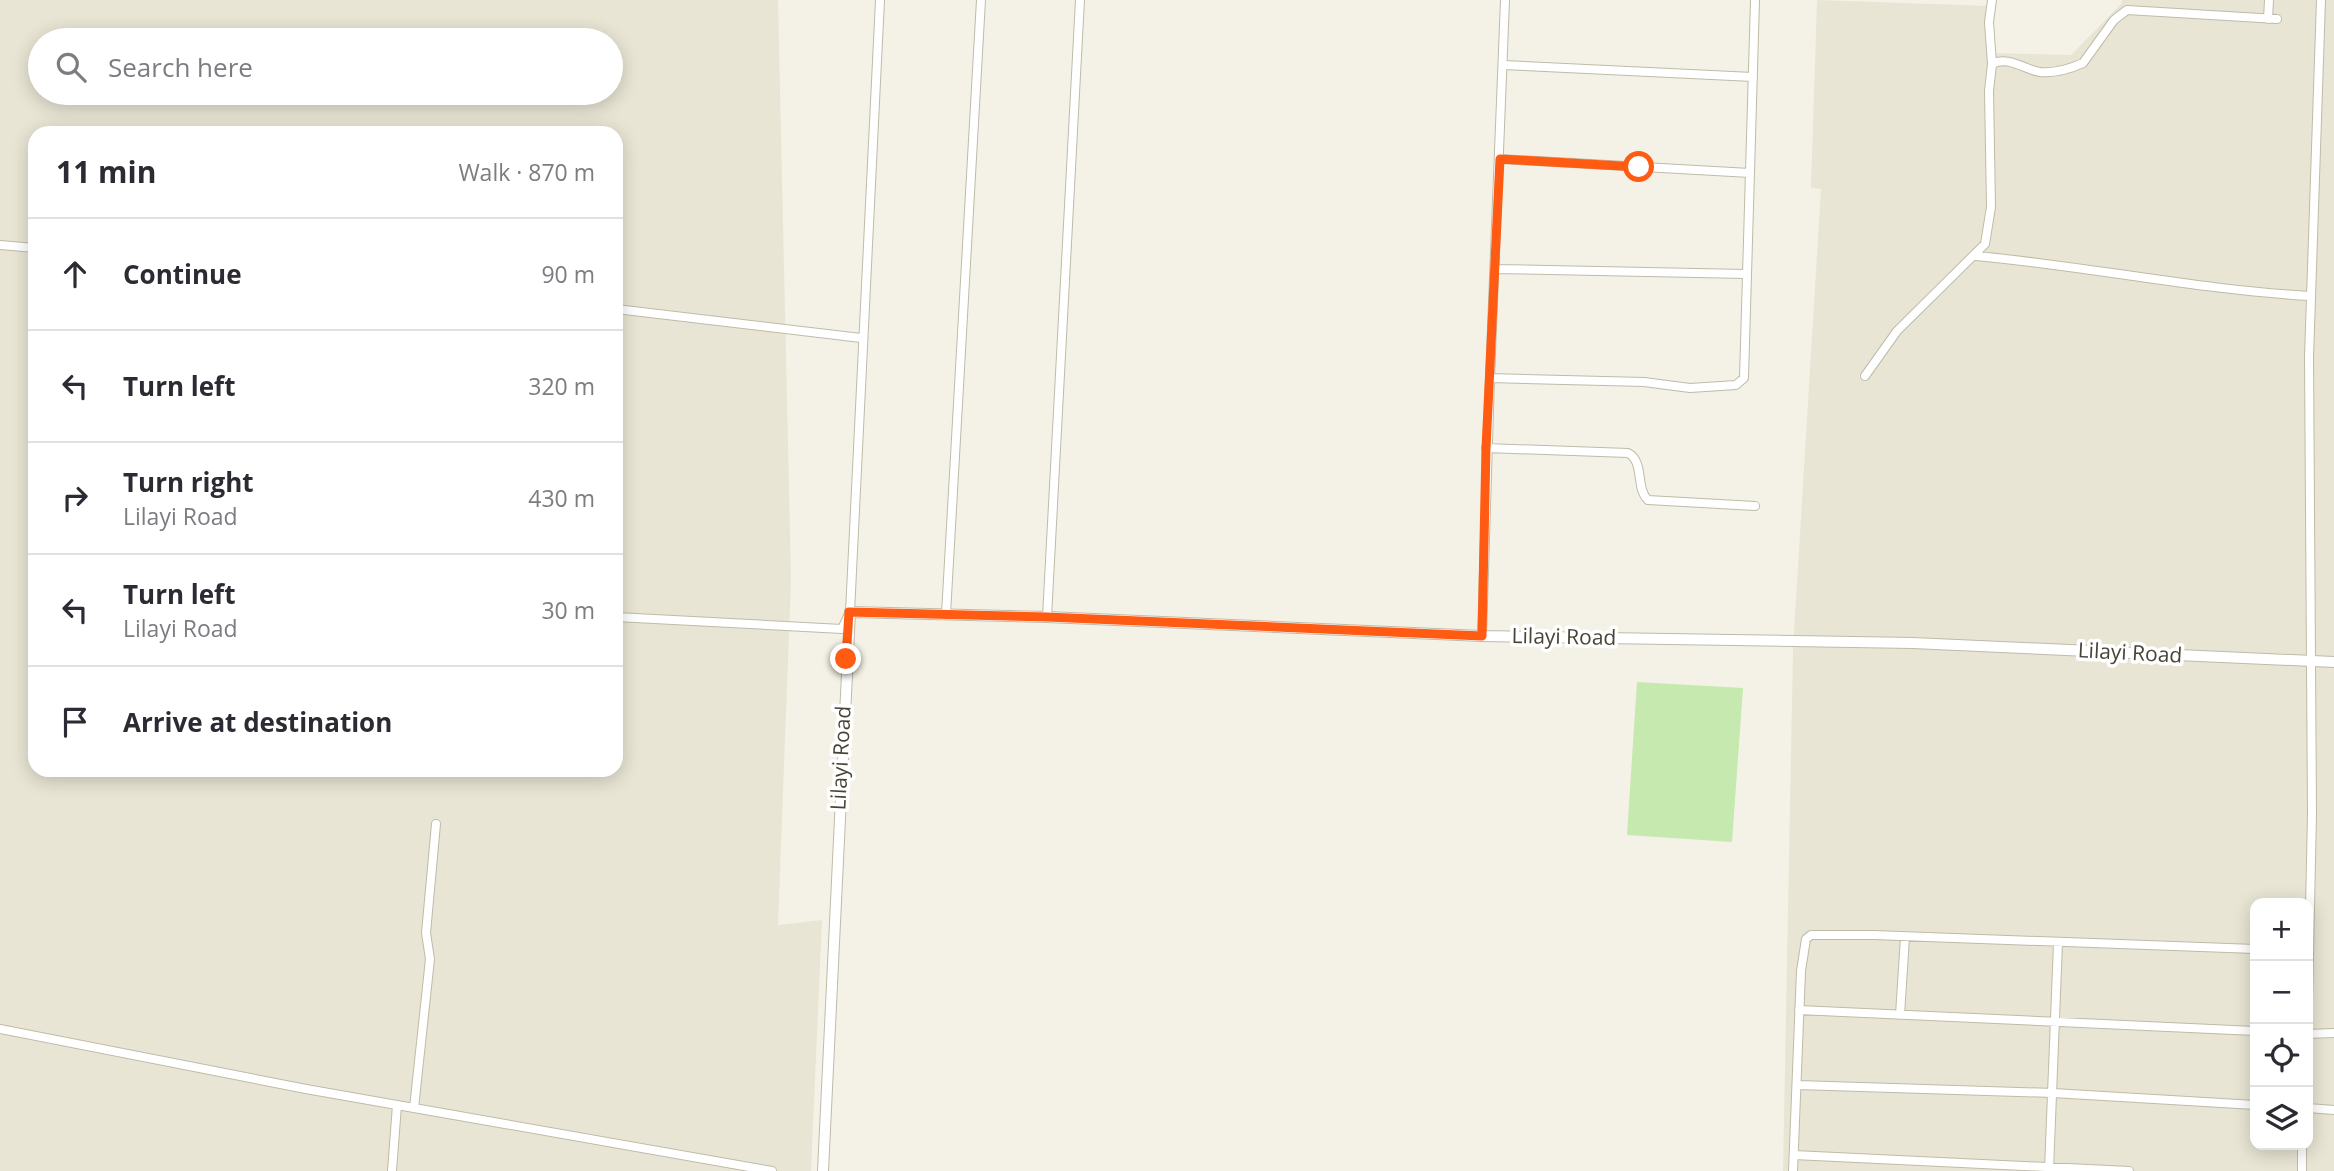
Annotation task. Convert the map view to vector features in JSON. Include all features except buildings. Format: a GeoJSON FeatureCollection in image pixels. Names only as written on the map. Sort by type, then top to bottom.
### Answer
{"type":"FeatureCollection","features":[{"type":"Feature","properties":{"kind":"street"},"geometry":{"type":"LineString","coordinates":[[623,617],[842,629],[849,612],[880,0]]}},
{"type":"Feature","properties":{"kind":"street"},"geometry":{"type":"LineString","coordinates":[[946,614],[981,0]]}},
{"type":"Feature","properties":{"kind":"street"},"geometry":{"type":"LineString","coordinates":[[1047,617],[1080,0]]}},
{"type":"Feature","properties":{"kind":"street"},"geometry":{"type":"LineString","coordinates":[[1482,636],[1486,448],[1506,0]]}},
{"type":"Feature","properties":{"kind":"street"},"geometry":{"type":"LineString","coordinates":[[1490,378],[1644,382],[1690,387],[1737,385],[1744,378],[1755,0]]}},
{"type":"Feature","properties":{"kind":"street"},"geometry":{"type":"LineString","coordinates":[[1866,376],[1896,331],[1976,256],[1985,244],[1992,207],[1989,91],[1993,64],[1989,22],[1992,0]]}},
{"type":"Feature","properties":{"kind":"street"},"geometry":{"type":"LineString","coordinates":[[2127,0],[2127,10]]}},
{"type":"Feature","properties":{"kind":"street"},"geometry":{"type":"LineString","coordinates":[[1993,64],[2005,61],[2037,72],[2077,66],[2083,63],[2114,20],[2127,10],[2273,19],[2269,0]]}},
{"type":"Feature","properties":{"kind":"street"},"geometry":{"type":"LineString","coordinates":[[2309,898],[2312,661],[2308,530],[2311,296],[2320,0]]}},
{"type":"Feature","properties":{"kind":"street"},"geometry":{"type":"LineString","coordinates":[[1503,65],[1753,78]]}},
{"type":"Feature","properties":{"kind":"street"},"geometry":{"type":"LineString","coordinates":[[1500,159],[1749,173]]}},
{"type":"Feature","properties":{"kind":"street"},"geometry":{"type":"LineString","coordinates":[[0,244],[28,247]]}},
{"type":"Feature","properties":{"kind":"street"},"geometry":{"type":"LineString","coordinates":[[1976,256],[2113,271],[2266,294],[2311,296]]}},
{"type":"Feature","properties":{"kind":"street"},"geometry":{"type":"LineString","coordinates":[[1495,269],[1746,274]]}},
{"type":"Feature","properties":{"kind":"street"},"geometry":{"type":"LineString","coordinates":[[623,310],[861,338]]}},
{"type":"Feature","properties":{"kind":"street"},"geometry":{"type":"LineString","coordinates":[[1486,448],[1628,453],[1637,463],[1641,490],[1648,500],[1755,506]]}},
{"type":"Feature","properties":{"kind":"street","name":"Lilayi Road"},"geometry":{"type":"LineString","coordinates":[[823,1171],[849,612],[1047,617],[1482,636],[1925,643],[2334,662]]}},
{"type":"Feature","properties":{"kind":"street"},"geometry":{"type":"LineString","coordinates":[[414,1108],[429,959],[426,933],[436,824]]}},
{"type":"Feature","properties":{"kind":"street"},"geometry":{"type":"LineString","coordinates":[[1793,1171],[1799,1010],[1806,939],[1817,934],[2250,949]]}},
{"type":"Feature","properties":{"kind":"street"},"geometry":{"type":"LineString","coordinates":[[1900,1015],[1905,937]]}},
{"type":"Feature","properties":{"kind":"street"},"geometry":{"type":"LineString","coordinates":[[2049,1169],[2058,943]]}},
{"type":"Feature","properties":{"kind":"street"},"geometry":{"type":"LineString","coordinates":[[1799,1010],[2250,1031]]}},
{"type":"Feature","properties":{"kind":"street"},"geometry":{"type":"LineString","coordinates":[[0,1029],[397,1105],[772,1171]]}},
{"type":"Feature","properties":{"kind":"street"},"geometry":{"type":"LineString","coordinates":[[2313,1034],[2334,1033]]}},
{"type":"Feature","properties":{"kind":"street"},"geometry":{"type":"LineString","coordinates":[[1798,1085],[2053,1093],[2250,1105]]}},
{"type":"Feature","properties":{"kind":"street"},"geometry":{"type":"LineString","coordinates":[[392,1171],[397,1105]]}},
{"type":"Feature","properties":{"kind":"street"},"geometry":{"type":"LineString","coordinates":[[2313,1108],[2334,1110]]}},
{"type":"Feature","properties":{"kind":"street"},"geometry":{"type":"LineString","coordinates":[[2301,1171],[2302,1150]]}},
{"type":"Feature","properties":{"kind":"street"},"geometry":{"type":"LineString","coordinates":[[1794,1155],[2129,1171]]}},
{"type":"Feature","properties":{"kind":"shaded area"},"geometry":{"type":"Polygon","coordinates":[[[0,0],[778,0],[791,580],[778,925],[822,920],[811,1171],[0,1171],[0,0]]]}},
{"type":"Feature","properties":{"kind":"shaded area"},"geometry":{"type":"Polygon","coordinates":[[[1817,0],[1990,6],[1989,53],[2071,55],[2122,0],[2334,0],[2334,1171],[1783,1171],[1793,649],[1821,189],[1811,188],[1817,0]]]}},
{"type":"Feature","properties":{"kind":"green space"},"geometry":{"type":"Polygon","coordinates":[[[1637,682],[1743,688],[1732,842],[1627,835],[1637,682]]]}},
{"type":"Feature","properties":{"kind":"route"},"geometry":{"type":"LineString","coordinates":[[846,659],[849,612],[1047,617],[1482,636],[1486,448],[1500,159],[1639,167]]}}]}
